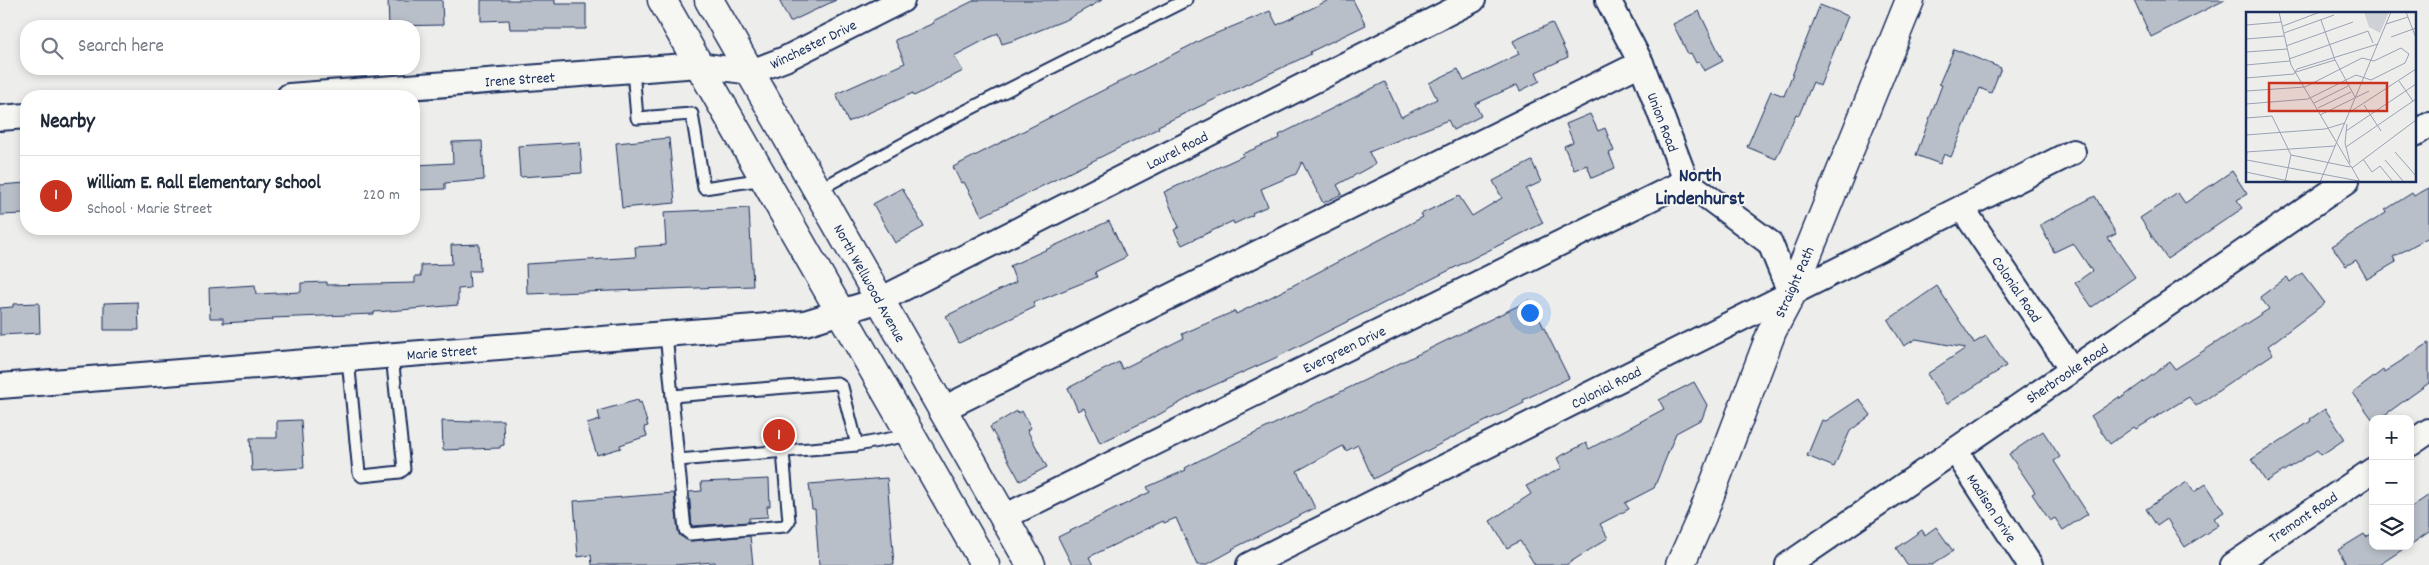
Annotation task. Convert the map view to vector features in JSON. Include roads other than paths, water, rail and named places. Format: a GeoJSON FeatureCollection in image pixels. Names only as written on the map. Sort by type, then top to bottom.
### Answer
{"type":"FeatureCollection","features":[{"type":"Feature","properties":{"kind":"main road"},"geometry":{"type":"LineString","coordinates":[[662,0],[985,565]]}},
{"type":"Feature","properties":{"kind":"main road","name":"North Wellwood Avenue"},"geometry":{"type":"LineString","coordinates":[[709,0],[1031,565]]}},
{"type":"Feature","properties":{"kind":"main road","name":"Straight Path"},"geometry":{"type":"LineString","coordinates":[[1680,565],[1706,507],[1772,331],[1791,295],[1910,0]]}},
{"type":"Feature","properties":{"kind":"street","name":"Winchester Drive"},"geometry":{"type":"LineString","coordinates":[[751,72],[785,59],[902,0]]}},
{"type":"Feature","properties":{"kind":"street","name":"Laurel Road"},"geometry":{"type":"LineString","coordinates":[[880,300],[1473,0]]}},
{"type":"Feature","properties":{"kind":"street","name":"Union Road"},"geometry":{"type":"LineString","coordinates":[[1608,0],[1641,63],[1686,181]]}},
{"type":"Feature","properties":{"kind":"street"},"geometry":{"type":"LineString","coordinates":[[941,410],[1641,63]]}},
{"type":"Feature","properties":{"kind":"street","name":"Irene Street"},"geometry":{"type":"LineString","coordinates":[[368,90],[699,65],[751,72]]}},
{"type":"Feature","properties":{"kind":"street"},"geometry":{"type":"LineString","coordinates":[[0,118],[20,116]]}},
{"type":"Feature","properties":{"kind":"street"},"geometry":{"type":"LineString","coordinates":[[2416,133],[2429,125]]}},
{"type":"Feature","properties":{"kind":"street","name":"Colonial Road"},"geometry":{"type":"LineString","coordinates":[[1249,565],[2073,152]]}},
{"type":"Feature","properties":{"kind":"street"},"geometry":{"type":"LineString","coordinates":[[1686,181],[1770,243],[1791,295]]}},
{"type":"Feature","properties":{"kind":"street","name":"Evergreen Drive"},"geometry":{"type":"LineString","coordinates":[[1004,517],[1686,181]]}},
{"type":"Feature","properties":{"kind":"street","name":"Sherbrooke Road"},"geometry":{"type":"LineString","coordinates":[[1788,565],[2346,182]]}},
{"type":"Feature","properties":{"kind":"street","name":"Colonial Road"},"geometry":{"type":"LineString","coordinates":[[1962,208],[2072,370]]}},
{"type":"Feature","properties":{"kind":"street","name":"Marie Street"},"geometry":{"type":"LineString","coordinates":[[0,386],[805,323],[880,300]]}},
{"type":"Feature","properties":{"kind":"street"},"geometry":{"type":"LineString","coordinates":[[2414,441],[2429,431]]}},
{"type":"Feature","properties":{"kind":"street","name":"Madison Drive"},"geometry":{"type":"LineString","coordinates":[[1955,450],[2030,565]]}},
{"type":"Feature","properties":{"kind":"street","name":"Tremont Road"},"geometry":{"type":"LineString","coordinates":[[2233,565],[2369,473]]}},
{"type":"Feature","properties":{"kind":"lane"},"geometry":{"type":"LineString","coordinates":[[818,190],[938,125],[1186,0]]}},
{"type":"Feature","properties":{"kind":"lane"},"geometry":{"type":"LineString","coordinates":[[633,70],[638,118],[692,114],[704,188],[764,179]]}},
{"type":"Feature","properties":{"kind":"lane"},"geometry":{"type":"LineString","coordinates":[[666,334],[685,530],[690,534],[785,526],[789,521],[783,452]]}},
{"type":"Feature","properties":{"kind":"lane"},"geometry":{"type":"LineString","coordinates":[[348,359],[359,473],[362,476],[400,472],[404,469],[392,356]]}},
{"type":"Feature","properties":{"kind":"lane"},"geometry":{"type":"LineString","coordinates":[[672,396],[837,383],[842,387],[857,445]]}},
{"type":"Feature","properties":{"kind":"lane"},"geometry":{"type":"LineString","coordinates":[[678,460],[857,445],[910,434]]}},
{"type":"Feature","properties":{"kind":"place","name":"William E. Rall Elementary School"},"geometry":{"type":"Point","coordinates":[779,435]}},
{"type":"Feature","properties":{"kind":"district","name":"North Lindenhurst"},"geometry":{"type":"Point","coordinates":[1700,186]}}]}
